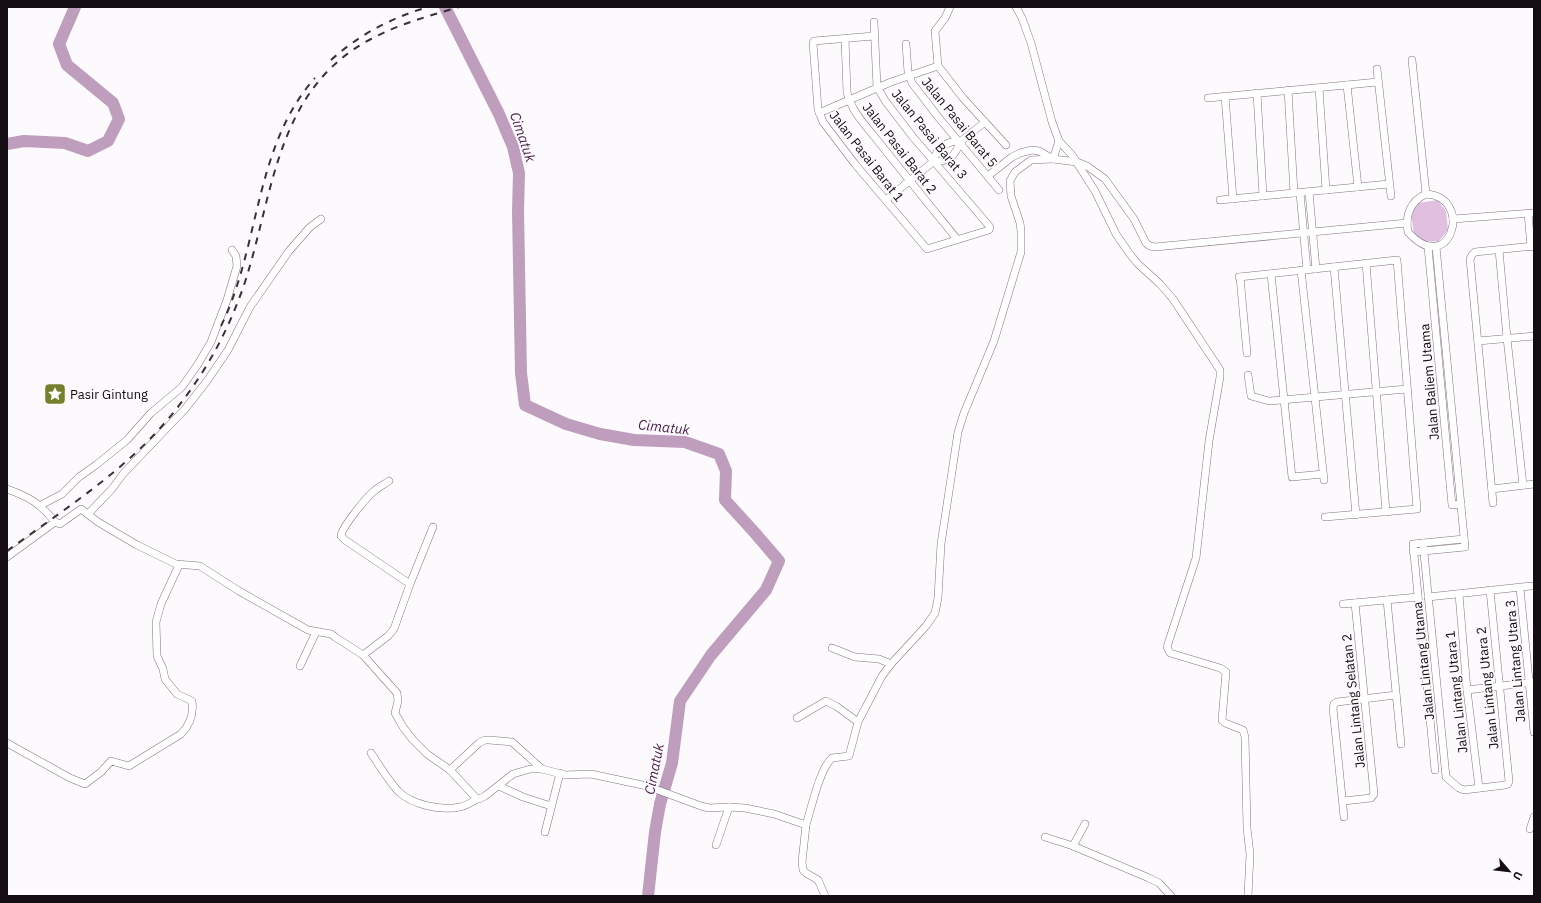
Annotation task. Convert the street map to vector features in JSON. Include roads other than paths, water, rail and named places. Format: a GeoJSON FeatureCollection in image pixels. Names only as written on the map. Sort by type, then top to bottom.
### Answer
{"type":"FeatureCollection","features":[{"type":"Feature","properties":{"kind":"street"},"geometry":{"type":"LineString","coordinates":[[950,7],[945,18],[935,31],[938,66],[962,98],[1006,145]]}},
{"type":"Feature","properties":{"kind":"street"},"geometry":{"type":"LineString","coordinates":[[1016,7],[1022,18],[1031,43],[1052,122],[1059,141],[1070,152],[1100,199],[1119,239],[1138,264],[1160,284],[1173,299],[1220,370],[1209,441],[1196,558],[1168,647],[1170,654],[1220,668],[1226,672],[1222,720],[1225,723],[1240,728],[1245,733],[1247,828],[1250,854],[1248,896]]}},
{"type":"Feature","properties":{"kind":"street","name":"Jalan Pasai Barat 3"},"geometry":{"type":"LineString","coordinates":[[874,22],[878,87],[886,102],[990,228],[989,230],[958,239]]}},
{"type":"Feature","properties":{"kind":"street"},"geometry":{"type":"LineString","coordinates":[[845,39],[874,36]]}},
{"type":"Feature","properties":{"kind":"street","name":"Jalan Pasai Barat 1"},"geometry":{"type":"LineString","coordinates":[[845,39],[814,41],[812,43],[819,113],[823,122],[926,249],[958,239]]}},
{"type":"Feature","properties":{"kind":"street","name":"Jalan Pasai Barat 2"},"geometry":{"type":"LineString","coordinates":[[845,39],[847,92],[849,100],[855,111],[958,239]]}},
{"type":"Feature","properties":{"kind":"street","name":"Jalan Pasai Barat 5"},"geometry":{"type":"LineString","coordinates":[[906,44],[908,72],[912,83],[999,190]]}},
{"type":"Feature","properties":{"kind":"street"},"geometry":{"type":"LineString","coordinates":[[1412,60],[1426,194]]}},
{"type":"Feature","properties":{"kind":"street"},"geometry":{"type":"LineString","coordinates":[[819,113],[878,87],[938,66]]}},
{"type":"Feature","properties":{"kind":"street"},"geometry":{"type":"LineString","coordinates":[[1377,69],[1391,196]]}},
{"type":"Feature","properties":{"kind":"street"},"geometry":{"type":"LineString","coordinates":[[1208,98],[1378,82]]}},
{"type":"Feature","properties":{"kind":"street"},"geometry":{"type":"LineString","coordinates":[[1348,85],[1358,187]]}},
{"type":"Feature","properties":{"kind":"street"},"geometry":{"type":"LineString","coordinates":[[1319,88],[1326,190]]}},
{"type":"Feature","properties":{"kind":"street"},"geometry":{"type":"LineString","coordinates":[[1271,274],[1292,478],[1323,477],[1304,270],[1304,233],[1297,193],[1288,90]]}},
{"type":"Feature","properties":{"kind":"street"},"geometry":{"type":"LineString","coordinates":[[1257,93],[1263,196]]}},
{"type":"Feature","properties":{"kind":"street"},"geometry":{"type":"LineString","coordinates":[[1225,96],[1233,199]]}},
{"type":"Feature","properties":{"kind":"street"},"geometry":{"type":"LineString","coordinates":[[934,161],[944,162],[950,159],[956,152],[960,142],[985,122]]}},
{"type":"Feature","properties":{"kind":"street"},"geometry":{"type":"LineString","coordinates":[[886,200],[934,161],[936,154],[944,145],[954,140],[960,142]]}},
{"type":"Feature","properties":{"kind":"street"},"geometry":{"type":"LineString","coordinates":[[1053,158],[1059,141]]}},
{"type":"Feature","properties":{"kind":"street"},"geometry":{"type":"LineString","coordinates":[[988,176],[1012,157],[1025,151],[1040,151],[1053,158]]}},
{"type":"Feature","properties":{"kind":"street"},"geometry":{"type":"LineString","coordinates":[[824,896],[818,880],[803,870],[802,862],[806,825],[815,795],[828,764],[832,758],[849,756],[858,722],[890,664],[926,626],[935,613],[937,606],[941,544],[958,432],[964,413],[994,341],[1020,252],[1020,223],[1011,196],[1011,179],[1018,169],[1032,160],[1053,158],[1077,162],[1096,171],[1105,179],[1134,219],[1146,243],[1150,246],[1406,224]]}},
{"type":"Feature","properties":{"kind":"street"},"geometry":{"type":"LineString","coordinates":[[1220,200],[1390,184]]}},
{"type":"Feature","properties":{"kind":"street"},"geometry":{"type":"LineString","coordinates":[[1308,192],[1316,269]]}},
{"type":"Feature","properties":{"kind":"street"},"geometry":{"type":"LineString","coordinates":[[1426,194],[1434,195],[1443,199],[1450,207],[1453,220],[1449,236],[1444,243],[1436,247],[1428,247],[1420,244],[1408,232],[1406,224],[1411,205],[1418,197],[1426,194]]}},
{"type":"Feature","properties":{"kind":"street"},"geometry":{"type":"LineString","coordinates":[[1453,220],[1531,213],[1532,246],[1475,252],[1470,259],[1493,503]]}},
{"type":"Feature","properties":{"kind":"street"},"geometry":{"type":"LineString","coordinates":[[88,514],[109,492],[122,474],[185,409],[203,387],[228,350],[250,307],[289,251],[310,227],[321,219]]}},
{"type":"Feature","properties":{"kind":"street","name":"Jalan Baliem Utama"},"geometry":{"type":"LineString","coordinates":[[1428,247],[1452,505],[1461,504]]}},
{"type":"Feature","properties":{"kind":"street","name":"Jalan Baliem Utama"},"geometry":{"type":"LineString","coordinates":[[1424,551],[1465,547],[1436,247]]}},
{"type":"Feature","properties":{"kind":"street"},"geometry":{"type":"LineString","coordinates":[[41,506],[62,494],[79,477],[127,440],[151,413],[182,387],[198,364],[210,342],[227,300],[237,266],[236,256],[232,250]]}},
{"type":"Feature","properties":{"kind":"street"},"geometry":{"type":"LineString","coordinates":[[1499,250],[1523,485]]}},
{"type":"Feature","properties":{"kind":"street"},"geometry":{"type":"LineString","coordinates":[[1247,353],[1239,277],[1397,260],[1416,509],[1325,518]]}},
{"type":"Feature","properties":{"kind":"street"},"geometry":{"type":"LineString","coordinates":[[1366,264],[1386,512]]}},
{"type":"Feature","properties":{"kind":"street"},"geometry":{"type":"LineString","coordinates":[[1334,267],[1356,515]]}},
{"type":"Feature","properties":{"kind":"street"},"geometry":{"type":"LineString","coordinates":[[1478,342],[1534,336]]}},
{"type":"Feature","properties":{"kind":"street"},"geometry":{"type":"LineString","coordinates":[[1248,375],[1252,396],[1269,402],[1407,389]]}},
{"type":"Feature","properties":{"kind":"street"},"geometry":{"type":"LineString","coordinates":[[388,481],[370,496],[346,524],[342,530],[341,536],[344,540],[410,584]]}},
{"type":"Feature","properties":{"kind":"street"},"geometry":{"type":"LineString","coordinates":[[1492,489],[1534,484]]}},
{"type":"Feature","properties":{"kind":"street"},"geometry":{"type":"LineString","coordinates":[[7,489],[26,497],[41,506],[55,522],[60,524],[82,509],[137,545],[179,565],[200,566],[308,630],[331,634],[363,655],[397,693],[398,701],[395,713],[408,735],[427,754],[450,770],[477,799]]}},
{"type":"Feature","properties":{"kind":"street"},"geometry":{"type":"LineString","coordinates":[[7,557],[55,522]]}},
{"type":"Feature","properties":{"kind":"street"},"geometry":{"type":"LineString","coordinates":[[363,655],[392,633],[433,527]]}},
{"type":"Feature","properties":{"kind":"street"},"geometry":{"type":"LineString","coordinates":[[1423,543],[1464,539]]}},
{"type":"Feature","properties":{"kind":"street","name":"Jalan Lintang Utama"},"geometry":{"type":"LineString","coordinates":[[1435,770],[1412,544],[1423,543],[1446,777],[1461,789],[1479,788]]}},
{"type":"Feature","properties":{"kind":"street"},"geometry":{"type":"LineString","coordinates":[[1413,552],[1424,551]]}},
{"type":"Feature","properties":{"kind":"street"},"geometry":{"type":"LineString","coordinates":[[7,743],[70,778],[85,784],[101,772],[111,761],[129,766],[181,734],[188,727],[191,721],[192,701],[177,694],[165,679],[163,669],[157,656],[156,622],[161,604],[179,565]]}},
{"type":"Feature","properties":{"kind":"street"},"geometry":{"type":"LineString","coordinates":[[1428,597],[1531,586]]}},
{"type":"Feature","properties":{"kind":"street","name":"Jalan Lintang Utara 3"},"geometry":{"type":"LineString","coordinates":[[1520,588],[1531,682],[1534,732]]}},
{"type":"Feature","properties":{"kind":"street","name":"Jalan Lintang Utara 2"},"geometry":{"type":"LineString","coordinates":[[1479,788],[1508,784],[1509,781],[1490,590]]}},
{"type":"Feature","properties":{"kind":"street","name":"Jalan Lintang Utara 1"},"geometry":{"type":"LineString","coordinates":[[1459,594],[1467,690],[1479,788]]}},
{"type":"Feature","properties":{"kind":"street"},"geometry":{"type":"LineString","coordinates":[[1344,604],[1418,597]]}},
{"type":"Feature","properties":{"kind":"street"},"geometry":{"type":"LineString","coordinates":[[1387,600],[1401,744]]}},
{"type":"Feature","properties":{"kind":"street","name":"Jalan Lintang Selatan 2"},"geometry":{"type":"LineString","coordinates":[[1343,801],[1373,796],[1374,794],[1355,603]]}},
{"type":"Feature","properties":{"kind":"street"},"geometry":{"type":"LineString","coordinates":[[300,666],[316,632]]}},
{"type":"Feature","properties":{"kind":"street"},"geometry":{"type":"LineString","coordinates":[[832,648],[855,657],[879,658],[890,664]]}},
{"type":"Feature","properties":{"kind":"street"},"geometry":{"type":"LineString","coordinates":[[1467,690],[1531,682]]}},
{"type":"Feature","properties":{"kind":"street"},"geometry":{"type":"LineString","coordinates":[[1344,817],[1333,708],[1334,704],[1336,702],[1396,695]]}},
{"type":"Feature","properties":{"kind":"street"},"geometry":{"type":"LineString","coordinates":[[1428,696],[1438,695]]}},
{"type":"Feature","properties":{"kind":"street"},"geometry":{"type":"LineString","coordinates":[[797,718],[826,701],[836,706],[858,722]]}},
{"type":"Feature","properties":{"kind":"street"},"geometry":{"type":"LineString","coordinates":[[450,770],[479,743],[485,740],[512,742],[542,769]]}},
{"type":"Feature","properties":{"kind":"street"},"geometry":{"type":"LineString","coordinates":[[371,753],[402,794],[413,800],[433,806],[449,808],[463,806],[486,796],[516,772],[530,769],[542,769],[566,775],[591,774],[648,786],[709,808],[744,808],[774,814],[806,825]]}},
{"type":"Feature","properties":{"kind":"street"},"geometry":{"type":"LineString","coordinates":[[545,832],[560,773]]}},
{"type":"Feature","properties":{"kind":"street"},"geometry":{"type":"LineString","coordinates":[[499,786],[523,797],[552,806]]}},
{"type":"Feature","properties":{"kind":"street"},"geometry":{"type":"LineString","coordinates":[[716,844],[729,807]]}},
{"type":"Feature","properties":{"kind":"street"},"geometry":{"type":"LineString","coordinates":[[1530,829],[1534,817]]}},
{"type":"Feature","properties":{"kind":"street"},"geometry":{"type":"LineString","coordinates":[[1073,846],[1085,824]]}},
{"type":"Feature","properties":{"kind":"street"},"geometry":{"type":"LineString","coordinates":[[1045,837],[1073,846],[1149,878],[1159,883],[1171,896]]}},
{"type":"Feature","properties":{"kind":"waterway","name":"Cimatuk"},"geometry":{"type":"LineString","coordinates":[[7,144],[24,141],[65,143],[88,151],[108,141],[119,119],[113,103],[67,65],[59,44],[75,7]]}},
{"type":"Feature","properties":{"kind":"waterway","name":"Cimatuk"},"geometry":{"type":"LineString","coordinates":[[445,7],[499,114],[513,147],[519,173],[518,211],[521,373],[525,405],[566,424],[600,434],[634,440],[685,442],[719,454],[726,471],[725,500],[779,561],[766,590],[711,655],[680,701],[672,763],[660,804],[655,832],[648,896]]}},
{"type":"Feature","properties":{"kind":"railway"},"geometry":{"type":"LineString","coordinates":[[331,60],[353,42],[376,28],[401,16],[428,7]]}},
{"type":"Feature","properties":{"kind":"railway"},"geometry":{"type":"LineString","coordinates":[[7,551],[80,499],[132,456],[167,421],[201,375],[232,317],[245,282],[283,146],[297,114],[315,85],[340,60],[371,39],[403,25],[459,7]]}},
{"type":"Feature","properties":{"kind":"railway"},"geometry":{"type":"LineString","coordinates":[[221,326],[234,295],[244,263],[260,198],[280,134],[295,105],[315,78]]}},
{"type":"Feature","properties":{"kind":"place","name":"Pasir Gintung"},"geometry":{"type":"Point","coordinates":[55,394]}}]}
